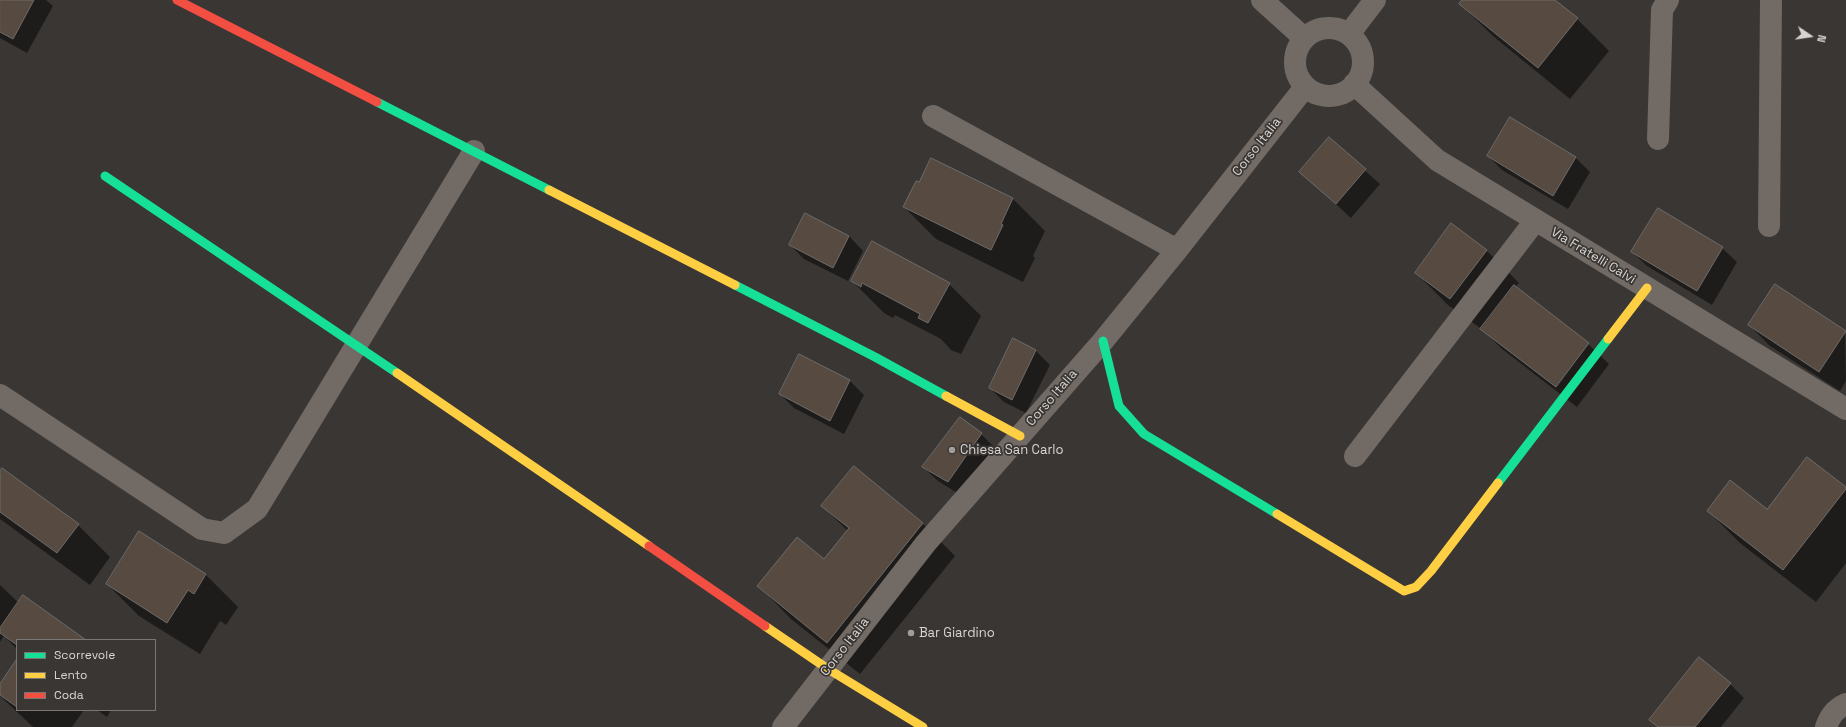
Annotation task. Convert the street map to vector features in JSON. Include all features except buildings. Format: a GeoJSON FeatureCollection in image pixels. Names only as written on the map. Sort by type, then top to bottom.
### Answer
{"type":"FeatureCollection","features":[{"type":"Feature","properties":{"kind":"street"},"geometry":{"type":"LineString","coordinates":[[177,0],[875,357],[1020,436]]}},
{"type":"Feature","properties":{"kind":"street"},"geometry":{"type":"LineString","coordinates":[[1262,0],[1304,38]]}},
{"type":"Feature","properties":{"kind":"street"},"geometry":{"type":"LineString","coordinates":[[1349,34],[1375,0]]}},
{"type":"Feature","properties":{"kind":"street"},"geometry":{"type":"LineString","coordinates":[[1658,139],[1662,10],[1668,0]]}},
{"type":"Feature","properties":{"kind":"street"},"geometry":{"type":"LineString","coordinates":[[1769,226],[1771,0]]}},
{"type":"Feature","properties":{"kind":"street"},"geometry":{"type":"LineString","coordinates":[[1322,28],[1340,29],[1349,34],[1358,44],[1363,66],[1354,84],[1346,92],[1331,96],[1315,93],[1305,86],[1296,73],[1294,62],[1298,48],[1304,38],[1313,31],[1322,28]]}},
{"type":"Feature","properties":{"kind":"street","name":"Via Fratelli Calvi"},"geometry":{"type":"LineString","coordinates":[[1354,84],[1437,160],[1846,409]]}},
{"type":"Feature","properties":{"kind":"street","name":"Corso Italia"},"geometry":{"type":"LineString","coordinates":[[782,727],[926,543],[1103,341],[1177,250],[1305,86]]}},
{"type":"Feature","properties":{"kind":"street"},"geometry":{"type":"LineString","coordinates":[[933,116],[1177,250]]}},
{"type":"Feature","properties":{"kind":"street"},"geometry":{"type":"LineString","coordinates":[[0,395],[202,529],[224,533],[257,509],[474,151]]}},
{"type":"Feature","properties":{"kind":"street"},"geometry":{"type":"LineString","coordinates":[[105,176],[356,345],[828,669],[923,727]]}},
{"type":"Feature","properties":{"kind":"street"},"geometry":{"type":"LineString","coordinates":[[1355,456],[1535,221]]}},
{"type":"Feature","properties":{"kind":"street"},"geometry":{"type":"LineString","coordinates":[[1103,341],[1119,406],[1144,434],[1404,591],[1416,588],[1431,571],[1647,288]]}},
{"type":"Feature","properties":{"kind":"street"},"geometry":{"type":"LineString","coordinates":[[1826,727],[1829,719],[1836,710],[1846,704]]}},
{"type":"Feature","properties":{"kind":"traffic: fast"},"geometry":{"type":"LineString","coordinates":[[377,102],[549,190]]}},
{"type":"Feature","properties":{"kind":"traffic: fast"},"geometry":{"type":"LineString","coordinates":[[105,176],[397,373]]}},
{"type":"Feature","properties":{"kind":"traffic: fast"},"geometry":{"type":"LineString","coordinates":[[735,285],[875,357],[946,396]]}},
{"type":"Feature","properties":{"kind":"traffic: fast"},"geometry":{"type":"LineString","coordinates":[[1498,483],[1608,339]]}},
{"type":"Feature","properties":{"kind":"traffic: fast"},"geometry":{"type":"LineString","coordinates":[[1103,341],[1119,406],[1144,434],[1277,514]]}},
{"type":"Feature","properties":{"kind":"traffic: slow"},"geometry":{"type":"LineString","coordinates":[[549,190],[735,285]]}},
{"type":"Feature","properties":{"kind":"traffic: slow"},"geometry":{"type":"LineString","coordinates":[[1608,339],[1647,288]]}},
{"type":"Feature","properties":{"kind":"traffic: slow"},"geometry":{"type":"LineString","coordinates":[[397,373],[649,546]]}},
{"type":"Feature","properties":{"kind":"traffic: slow"},"geometry":{"type":"LineString","coordinates":[[946,396],[1020,436]]}},
{"type":"Feature","properties":{"kind":"traffic: slow"},"geometry":{"type":"LineString","coordinates":[[1277,514],[1404,591],[1416,587],[1431,571],[1498,483]]}},
{"type":"Feature","properties":{"kind":"traffic: slow"},"geometry":{"type":"LineString","coordinates":[[765,626],[828,669],[923,727]]}},
{"type":"Feature","properties":{"kind":"traffic: jam"},"geometry":{"type":"LineString","coordinates":[[177,0],[377,102]]}},
{"type":"Feature","properties":{"kind":"traffic: jam"},"geometry":{"type":"LineString","coordinates":[[649,546],[765,626]]}},
{"type":"Feature","properties":{"kind":"place","name":"Chiesa San Carlo"},"geometry":{"type":"Point","coordinates":[952,450]}},
{"type":"Feature","properties":{"kind":"place","name":"Bar Giardino"},"geometry":{"type":"Point","coordinates":[911,633]}}]}
